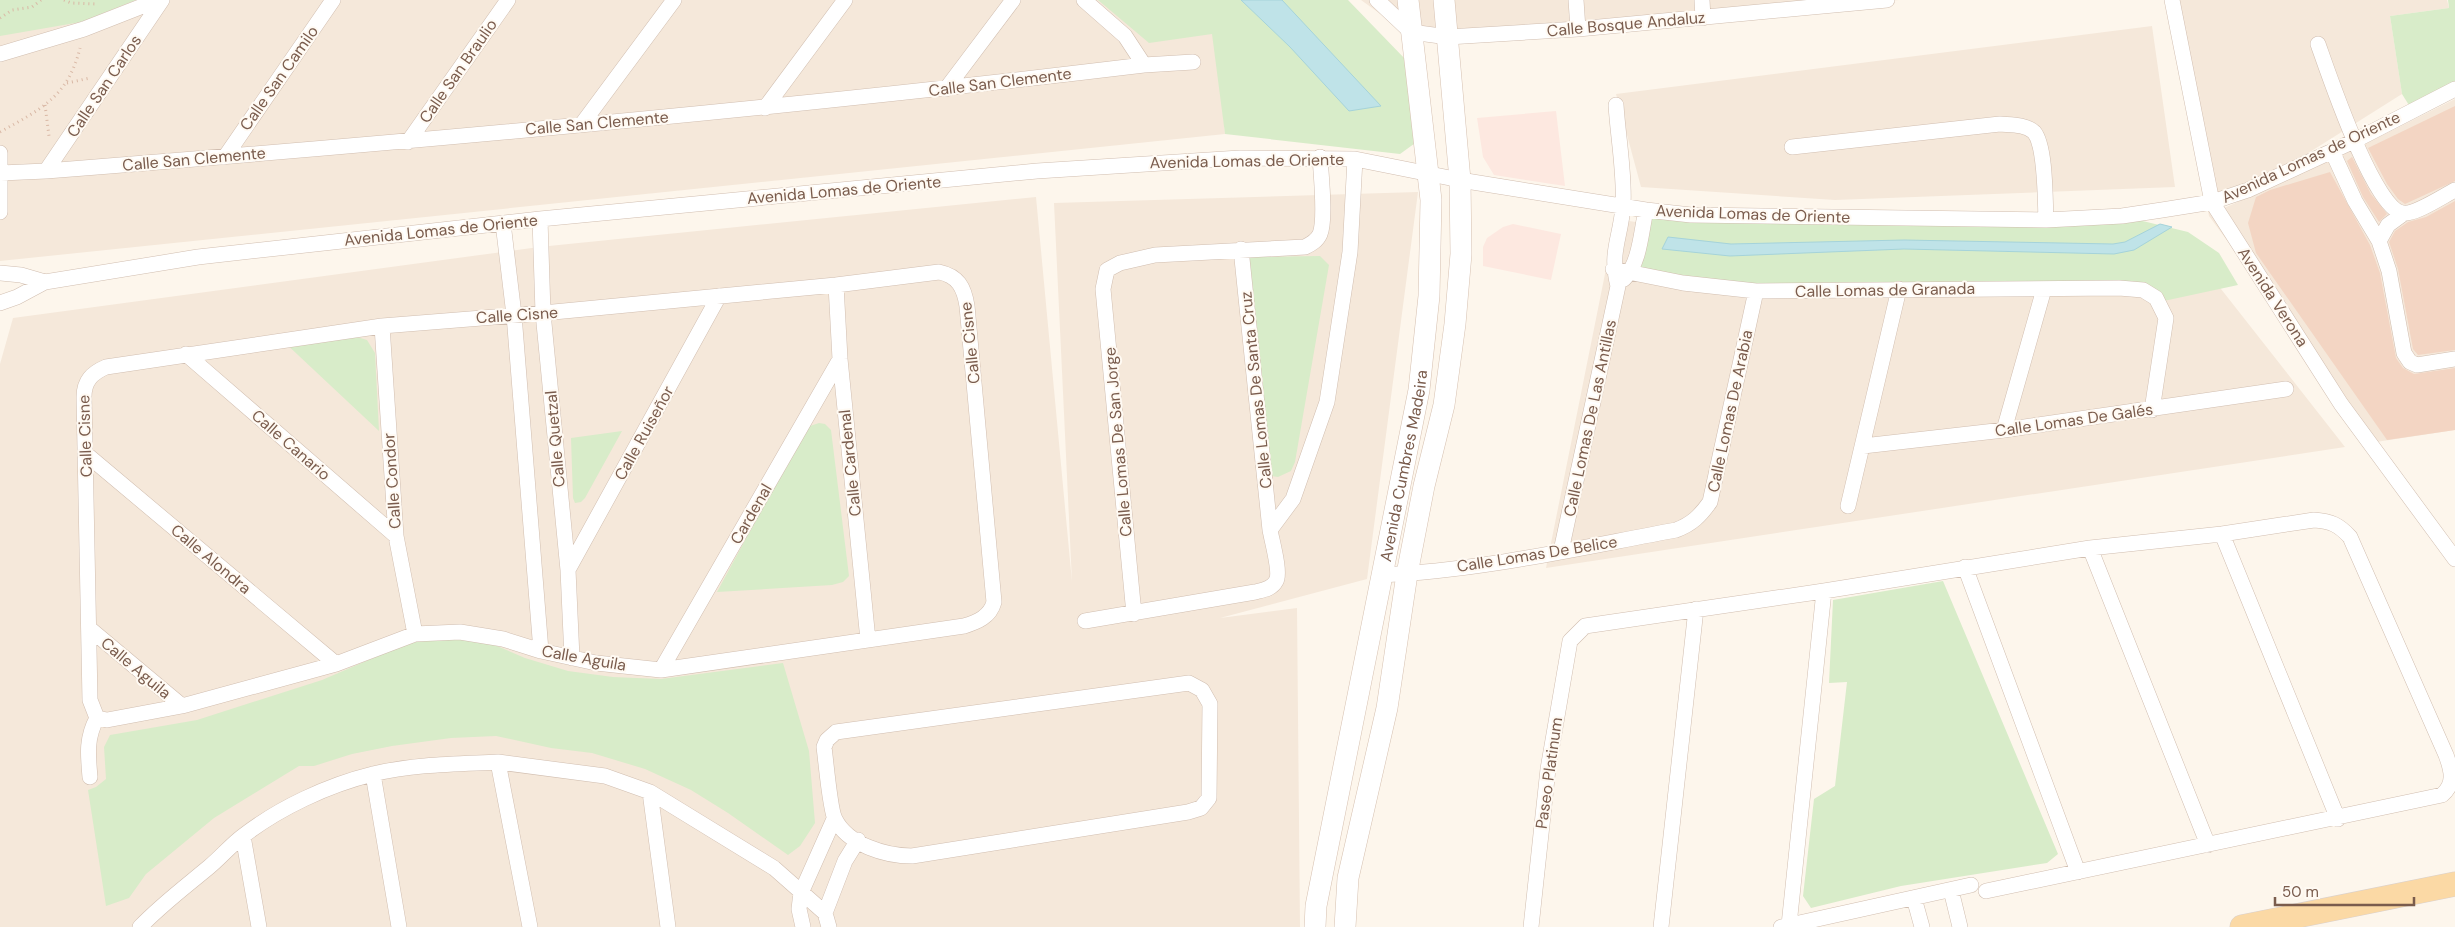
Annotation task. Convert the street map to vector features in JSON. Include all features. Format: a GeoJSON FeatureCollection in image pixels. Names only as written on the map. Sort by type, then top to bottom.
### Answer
{"type":"FeatureCollection","features":[{"type":"Feature","properties":{"kind":"main road"},"geometry":{"type":"LineString","coordinates":[[2242,927],[2455,884]]}},
{"type":"Feature","properties":{"kind":"street"},"geometry":{"type":"LineString","coordinates":[[0,54],[84,29],[158,0]]}},
{"type":"Feature","properties":{"kind":"street","name":"Calle San Carlos"},"geometry":{"type":"LineString","coordinates":[[46,171],[162,0]]}},
{"type":"Feature","properties":{"kind":"street","name":"Calle San Camilo"},"geometry":{"type":"LineString","coordinates":[[225,157],[333,0]]}},
{"type":"Feature","properties":{"kind":"street","name":"Calle San Braulio"},"geometry":{"type":"LineString","coordinates":[[408,142],[508,0]]}},
{"type":"Feature","properties":{"kind":"street"},"geometry":{"type":"LineString","coordinates":[[582,124],[674,0]]}},
{"type":"Feature","properties":{"kind":"street"},"geometry":{"type":"LineString","coordinates":[[765,108],[845,0]]}},
{"type":"Feature","properties":{"kind":"street"},"geometry":{"type":"LineString","coordinates":[[946,89],[1013,0]]}},
{"type":"Feature","properties":{"kind":"street"},"geometry":{"type":"LineString","coordinates":[[1084,0],[1125,36],[1144,65]]}},
{"type":"Feature","properties":{"kind":"street"},"geometry":{"type":"LineString","coordinates":[[1377,0],[1411,32]]}},
{"type":"Feature","properties":{"kind":"street","name":"Avenida Cumbres Madeira"},"geometry":{"type":"LineString","coordinates":[[1315,927],[1316,906],[1380,575],[1419,390],[1429,296],[1431,200],[1408,0]]}},
{"type":"Feature","properties":{"kind":"street","name":"Avenida Cumbres Madeira"},"geometry":{"type":"LineString","coordinates":[[1345,927],[1348,878],[1387,708],[1407,574],[1424,486],[1444,405],[1455,324],[1461,254],[1460,180],[1444,0]]}},
{"type":"Feature","properties":{"kind":"street"},"geometry":{"type":"LineString","coordinates":[[1576,0],[1578,29]]}},
{"type":"Feature","properties":{"kind":"street"},"geometry":{"type":"LineString","coordinates":[[1702,0],[1703,18]]}},
{"type":"Feature","properties":{"kind":"street","name":"Calle Bosque Andaluz"},"geometry":{"type":"LineString","coordinates":[[1411,32],[1448,37],[1578,29],[1886,0]]}},
{"type":"Feature","properties":{"kind":"street","name":"Avenida Verona"},"geometry":{"type":"LineString","coordinates":[[2172,0],[2212,202],[2341,404],[2455,559]]}},
{"type":"Feature","properties":{"kind":"street"},"geometry":{"type":"LineString","coordinates":[[2318,44],[2354,141],[2378,189],[2399,212]]}},
{"type":"Feature","properties":{"kind":"street","name":"Calle San Clemente"},"geometry":{"type":"LineString","coordinates":[[1,173],[408,142],[765,108],[946,89],[1144,65],[1193,62]]}},
{"type":"Feature","properties":{"kind":"street","name":"Avenida Lomas de Oriente"},"geometry":{"type":"LineString","coordinates":[[0,303],[17,297],[45,282],[198,257],[540,219],[1123,164],[1240,158],[1320,157],[1355,159],[1460,180],[1646,210],[1692,215],[2046,220],[2122,216],[2212,202],[2248,190],[2354,141],[2455,88]]}},
{"type":"Feature","properties":{"kind":"street","name":"Calle Lomas De Las Antillas"},"geometry":{"type":"LineString","coordinates":[[1561,551],[1618,286],[1613,269],[1614,251],[1623,206],[1616,105]]}},
{"type":"Feature","properties":{"kind":"street"},"geometry":{"type":"LineString","coordinates":[[1792,147],[2000,124],[2020,125],[2034,132],[2041,148],[2046,220]]}},
{"type":"Feature","properties":{"kind":"street"},"geometry":{"type":"LineString","coordinates":[[2332,151],[2356,201],[2379,241],[2389,270],[2404,353],[2410,362],[2417,365],[2455,360]]}},
{"type":"Feature","properties":{"kind":"street"},"geometry":{"type":"LineString","coordinates":[[0,153],[0,212]]}},
{"type":"Feature","properties":{"kind":"street"},"geometry":{"type":"LineString","coordinates":[[1241,249],[1305,247],[1314,242],[1320,233],[1322,198],[1320,157]]}},
{"type":"Feature","properties":{"kind":"street","name":"Calle Lomas De Santa Cruz"},"geometry":{"type":"LineString","coordinates":[[1270,530],[1293,499],[1327,402],[1350,252],[1355,159]]}},
{"type":"Feature","properties":{"kind":"street"},"geometry":{"type":"LineString","coordinates":[[2379,241],[2388,225],[2399,212],[2415,210],[2455,190]]}},
{"type":"Feature","properties":{"kind":"street"},"geometry":{"type":"LineString","coordinates":[[1618,286],[1631,272],[1646,210]]}},
{"type":"Feature","properties":{"kind":"street","name":"Calle Quetzal"},"geometry":{"type":"LineString","coordinates":[[540,219],[544,313],[568,570],[572,658]]}},
{"type":"Feature","properties":{"kind":"street","name":"Calle Quetzal"},"geometry":{"type":"LineString","coordinates":[[503,223],[514,315],[541,651]]}},
{"type":"Feature","properties":{"kind":"street","name":"Calle Lomas De Santa Cruz"},"geometry":{"type":"LineString","coordinates":[[1134,614],[1269,589],[1276,582],[1278,574],[1270,530],[1241,249]]}},
{"type":"Feature","properties":{"kind":"street","name":"Calle Lomas De San Jorge"},"geometry":{"type":"LineString","coordinates":[[1134,614],[1103,288],[1107,270],[1120,263],[1155,255],[1241,249]]}},
{"type":"Feature","properties":{"kind":"street","name":"Calle Lomas de Granada"},"geometry":{"type":"LineString","coordinates":[[1613,269],[1683,283],[1756,291],[2119,288],[2143,290],[2156,298],[2166,318],[2152,410]]}},
{"type":"Feature","properties":{"kind":"street","name":"Calle Cisne"},"geometry":{"type":"LineString","coordinates":[[97,718],[90,700],[84,387],[88,379],[106,367],[382,326],[544,313],[836,285],[939,272],[949,274],[958,280],[965,291],[994,602],[992,610]]}},
{"type":"Feature","properties":{"kind":"street","name":"Avenida Lomas de Oriente"},"geometry":{"type":"LineString","coordinates":[[0,273],[21,275],[45,282]]}},
{"type":"Feature","properties":{"kind":"street","name":"Calle Cardenal"},"geometry":{"type":"LineString","coordinates":[[836,285],[840,359],[868,640]]}},
{"type":"Feature","properties":{"kind":"street"},"geometry":{"type":"LineString","coordinates":[[1848,506],[1899,289]]}},
{"type":"Feature","properties":{"kind":"street"},"geometry":{"type":"LineString","coordinates":[[2004,430],[2044,289]]}},
{"type":"Feature","properties":{"kind":"street","name":"Calle Lomas De Arabia"},"geometry":{"type":"LineString","coordinates":[[1691,524],[1701,515],[1710,502],[1756,291]]}},
{"type":"Feature","properties":{"kind":"street","name":"Calle Ruiseñor"},"geometry":{"type":"LineString","coordinates":[[568,570],[719,296]]}},
{"type":"Feature","properties":{"kind":"street","name":"Calle Condor"},"geometry":{"type":"LineString","coordinates":[[382,326],[396,536],[415,634]]}},
{"type":"Feature","properties":{"kind":"street","name":"Calle Canario"},"geometry":{"type":"LineString","coordinates":[[186,354],[396,536]]}},
{"type":"Feature","properties":{"kind":"street","name":"Cardenal"},"geometry":{"type":"LineString","coordinates":[[661,670],[840,359]]}},
{"type":"Feature","properties":{"kind":"street","name":"Calle Lomas De Galés"},"geometry":{"type":"LineString","coordinates":[[1863,446],[2004,430],[2286,390]]}},
{"type":"Feature","properties":{"kind":"street","name":"Calle Alondra"},"geometry":{"type":"LineString","coordinates":[[86,454],[336,664]]}},
{"type":"Feature","properties":{"kind":"street"},"geometry":{"type":"LineString","coordinates":[[1661,927],[1696,609],[1824,591],[2090,548],[2222,534],[2314,520],[2326,521],[2340,526],[2350,537],[2446,755],[2452,772],[2452,785],[2442,795],[2338,819],[1986,891]]}},
{"type":"Feature","properties":{"kind":"street","name":"Calle Lomas De Belice"},"geometry":{"type":"LineString","coordinates":[[1380,575],[1407,574],[1561,551],[1676,530],[1691,524]]}},
{"type":"Feature","properties":{"kind":"street"},"geometry":{"type":"LineString","coordinates":[[2222,534],[2338,819]]}},
{"type":"Feature","properties":{"kind":"street"},"geometry":{"type":"LineString","coordinates":[[2090,548],[2208,845]]}},
{"type":"Feature","properties":{"kind":"street"},"geometry":{"type":"LineString","coordinates":[[1965,567],[2078,872]]}},
{"type":"Feature","properties":{"kind":"street"},"geometry":{"type":"LineString","coordinates":[[1824,591],[1785,926],[1971,885]]}},
{"type":"Feature","properties":{"kind":"street","name":"Paseo Platinum"},"geometry":{"type":"LineString","coordinates":[[1531,927],[1548,769],[1570,641],[1585,626],[1696,609]]}},
{"type":"Feature","properties":{"kind":"street","name":"Calle Aguila"},"geometry":{"type":"LineString","coordinates":[[97,718],[116,719],[182,706],[336,664],[415,634],[460,632],[503,638],[541,651],[596,663],[661,670],[964,626],[981,620],[992,610]]}},
{"type":"Feature","properties":{"kind":"street"},"geometry":{"type":"LineString","coordinates":[[1085,620],[1134,614]]}},
{"type":"Feature","properties":{"kind":"street","name":"Calle Aguila"},"geometry":{"type":"LineString","coordinates":[[90,629],[182,706]]}},
{"type":"Feature","properties":{"kind":"street"},"geometry":{"type":"LineString","coordinates":[[1189,683],[1202,690],[1210,704],[1209,798],[1201,808],[1179,814],[912,856],[895,856],[876,852],[858,840],[843,830],[834,819],[824,747],[827,740],[836,732],[1189,683]]}},
{"type":"Feature","properties":{"kind":"street"},"geometry":{"type":"LineString","coordinates":[[90,777],[87,746],[90,730],[97,718]]}},
{"type":"Feature","properties":{"kind":"street"},"geometry":{"type":"LineString","coordinates":[[498,762],[530,927]]}},
{"type":"Feature","properties":{"kind":"street"},"geometry":{"type":"LineString","coordinates":[[140,927],[164,903],[210,866],[243,836],[289,808],[330,788],[373,774],[422,766],[498,762],[605,776],[650,792],[774,868],[827,920],[845,860],[858,840]]}},
{"type":"Feature","properties":{"kind":"street"},"geometry":{"type":"LineString","coordinates":[[373,774],[399,927]]}},
{"type":"Feature","properties":{"kind":"street"},"geometry":{"type":"LineString","coordinates":[[650,792],[668,927]]}},
{"type":"Feature","properties":{"kind":"street"},"geometry":{"type":"LineString","coordinates":[[803,927],[799,910],[801,893],[834,819]]}},
{"type":"Feature","properties":{"kind":"street"},"geometry":{"type":"LineString","coordinates":[[243,836],[259,927]]}},
{"type":"Feature","properties":{"kind":"street"},"geometry":{"type":"LineString","coordinates":[[1951,890],[1960,927]]}},
{"type":"Feature","properties":{"kind":"street"},"geometry":{"type":"LineString","coordinates":[[1914,898],[1922,927]]}},
{"type":"Feature","properties":{"kind":"path"},"geometry":{"type":"LineString","coordinates":[[0,18],[12,10],[32,6],[41,0]]}},
{"type":"Feature","properties":{"kind":"path"},"geometry":{"type":"LineString","coordinates":[[64,0],[86,5],[104,2]]}},
{"type":"Feature","properties":{"kind":"path"},"geometry":{"type":"LineString","coordinates":[[0,132],[45,105],[60,93],[76,62],[84,29]]}},
{"type":"Feature","properties":{"kind":"path"},"geometry":{"type":"LineString","coordinates":[[45,105],[49,142],[57,156]]}},
{"type":"Feature","properties":{"kind":"shaded area"},"geometry":{"type":"Polygon","coordinates":[[[0,0],[1213,0],[1225,134],[0,261],[0,0]]]}},
{"type":"Feature","properties":{"kind":"shaded area"},"geometry":{"type":"Polygon","coordinates":[[[1361,0],[1899,0],[1448,44],[1412,37],[1361,0]]]}},
{"type":"Feature","properties":{"kind":"shaded area"},"geometry":{"type":"Polygon","coordinates":[[[2171,0],[2447,0],[2449,8],[2390,16],[2402,94],[2213,213],[2345,154],[2455,99],[2455,430],[2376,442],[2209,216],[2171,0]]]}},
{"type":"Feature","properties":{"kind":"shaded area"},"geometry":{"type":"Polygon","coordinates":[[[2152,26],[2175,187],[1835,200],[1641,187],[1616,94],[2152,26]]]}},
{"type":"Feature","properties":{"kind":"shaded area"},"geometry":{"type":"Polygon","coordinates":[[[1556,111],[1565,186],[1494,175],[1483,157],[1477,118],[1556,111]]]}},
{"type":"Feature","properties":{"kind":"shaded area"},"geometry":{"type":"Polygon","coordinates":[[[1418,192],[1367,579],[1220,618],[1297,608],[1300,927],[0,927],[0,364],[13,318],[539,247],[1036,197],[1072,582],[1054,203],[1418,192]]]}},
{"type":"Feature","properties":{"kind":"shaded area"},"geometry":{"type":"Polygon","coordinates":[[[1616,219],[1688,230],[2192,252],[2345,447],[1546,568],[1616,219]]]}},
{"type":"Feature","properties":{"kind":"shaded area"},"geometry":{"type":"Polygon","coordinates":[[[1513,224],[1561,234],[1551,280],[1483,266],[1483,247],[1487,238],[1503,227],[1513,224]]]}},
{"type":"Feature","properties":{"kind":"green space"},"geometry":{"type":"Polygon","coordinates":[[[0,0],[136,0],[81,22],[0,36],[0,0]]]}},
{"type":"Feature","properties":{"kind":"green space"},"geometry":{"type":"Polygon","coordinates":[[[1098,0],[1348,0],[1407,61],[1418,141],[1400,154],[1225,134],[1212,34],[1149,43],[1098,0]]]}},
{"type":"Feature","properties":{"kind":"green space"},"geometry":{"type":"Polygon","coordinates":[[[2448,0],[2455,0],[2455,89],[2412,110],[2402,94],[2390,16],[2449,8],[2448,0]]]}},
{"type":"Feature","properties":{"kind":"green space"},"geometry":{"type":"Polygon","coordinates":[[[1646,210],[2122,216],[2188,232],[2219,253],[2238,285],[2159,302],[2143,290],[1756,291],[1631,272],[1646,210]]]}},
{"type":"Feature","properties":{"kind":"green space"},"geometry":{"type":"Polygon","coordinates":[[[1320,256],[1329,265],[1295,462],[1291,471],[1278,477],[1265,475],[1248,257],[1320,256]]]}},
{"type":"Feature","properties":{"kind":"green space"},"geometry":{"type":"Polygon","coordinates":[[[354,336],[367,340],[375,353],[379,431],[282,340],[354,336]]]}},
{"type":"Feature","properties":{"kind":"green space"},"geometry":{"type":"Polygon","coordinates":[[[819,423],[825,424],[831,430],[849,576],[843,582],[832,585],[717,592],[804,431],[810,426],[819,423]]]}},
{"type":"Feature","properties":{"kind":"green space"},"geometry":{"type":"Polygon","coordinates":[[[622,431],[585,498],[581,502],[575,503],[573,498],[571,438],[622,431]]]}},
{"type":"Feature","properties":{"kind":"green space"},"geometry":{"type":"Polygon","coordinates":[[[1943,581],[2058,854],[2047,863],[1901,886],[1811,908],[1803,896],[1814,799],[1835,786],[1847,682],[1829,683],[1833,600],[1943,581]]]}},
{"type":"Feature","properties":{"kind":"green space"},"geometry":{"type":"Polygon","coordinates":[[[439,636],[483,640],[525,658],[568,671],[613,677],[661,679],[783,663],[809,751],[815,823],[800,846],[788,855],[691,790],[645,769],[592,753],[551,748],[496,736],[451,738],[392,746],[352,754],[314,766],[299,766],[214,818],[146,874],[129,898],[106,906],[88,790],[96,787],[106,779],[104,747],[110,735],[197,720],[322,680],[401,646],[439,636]]]}},
{"type":"Feature","properties":{"kind":"water"},"geometry":{"type":"Polygon","coordinates":[[[1241,0],[1282,0],[1381,106],[1349,111],[1290,47],[1241,0]]]}},
{"type":"Feature","properties":{"kind":"water"},"geometry":{"type":"Polygon","coordinates":[[[2160,224],[2172,227],[2134,250],[2114,254],[1904,249],[1730,256],[1662,249],[1668,237],[1731,244],[1904,240],[2113,244],[2125,242],[2160,224]]]}},
{"type":"Feature","properties":{"kind":"building"},"geometry":{"type":"Polygon","coordinates":[[[2455,106],[2455,181],[2405,204],[2398,199],[2387,184],[2368,148],[2455,106]]]}},
{"type":"Feature","properties":{"kind":"building"},"geometry":{"type":"Polygon","coordinates":[[[2352,157],[2371,194],[2387,214],[2379,222],[2363,197],[2347,161],[2352,157]]]}},
{"type":"Feature","properties":{"kind":"building"},"geometry":{"type":"Polygon","coordinates":[[[2330,172],[2370,245],[2380,273],[2396,358],[2403,368],[2414,374],[2455,368],[2455,430],[2387,440],[2256,253],[2248,223],[2256,197],[2270,190],[2330,172]]]}},
{"type":"Feature","properties":{"kind":"building"},"geometry":{"type":"Polygon","coordinates":[[[2455,201],[2455,350],[2418,355],[2413,349],[2398,269],[2389,242],[2395,231],[2408,222],[2426,217],[2455,201]]]}}]}
